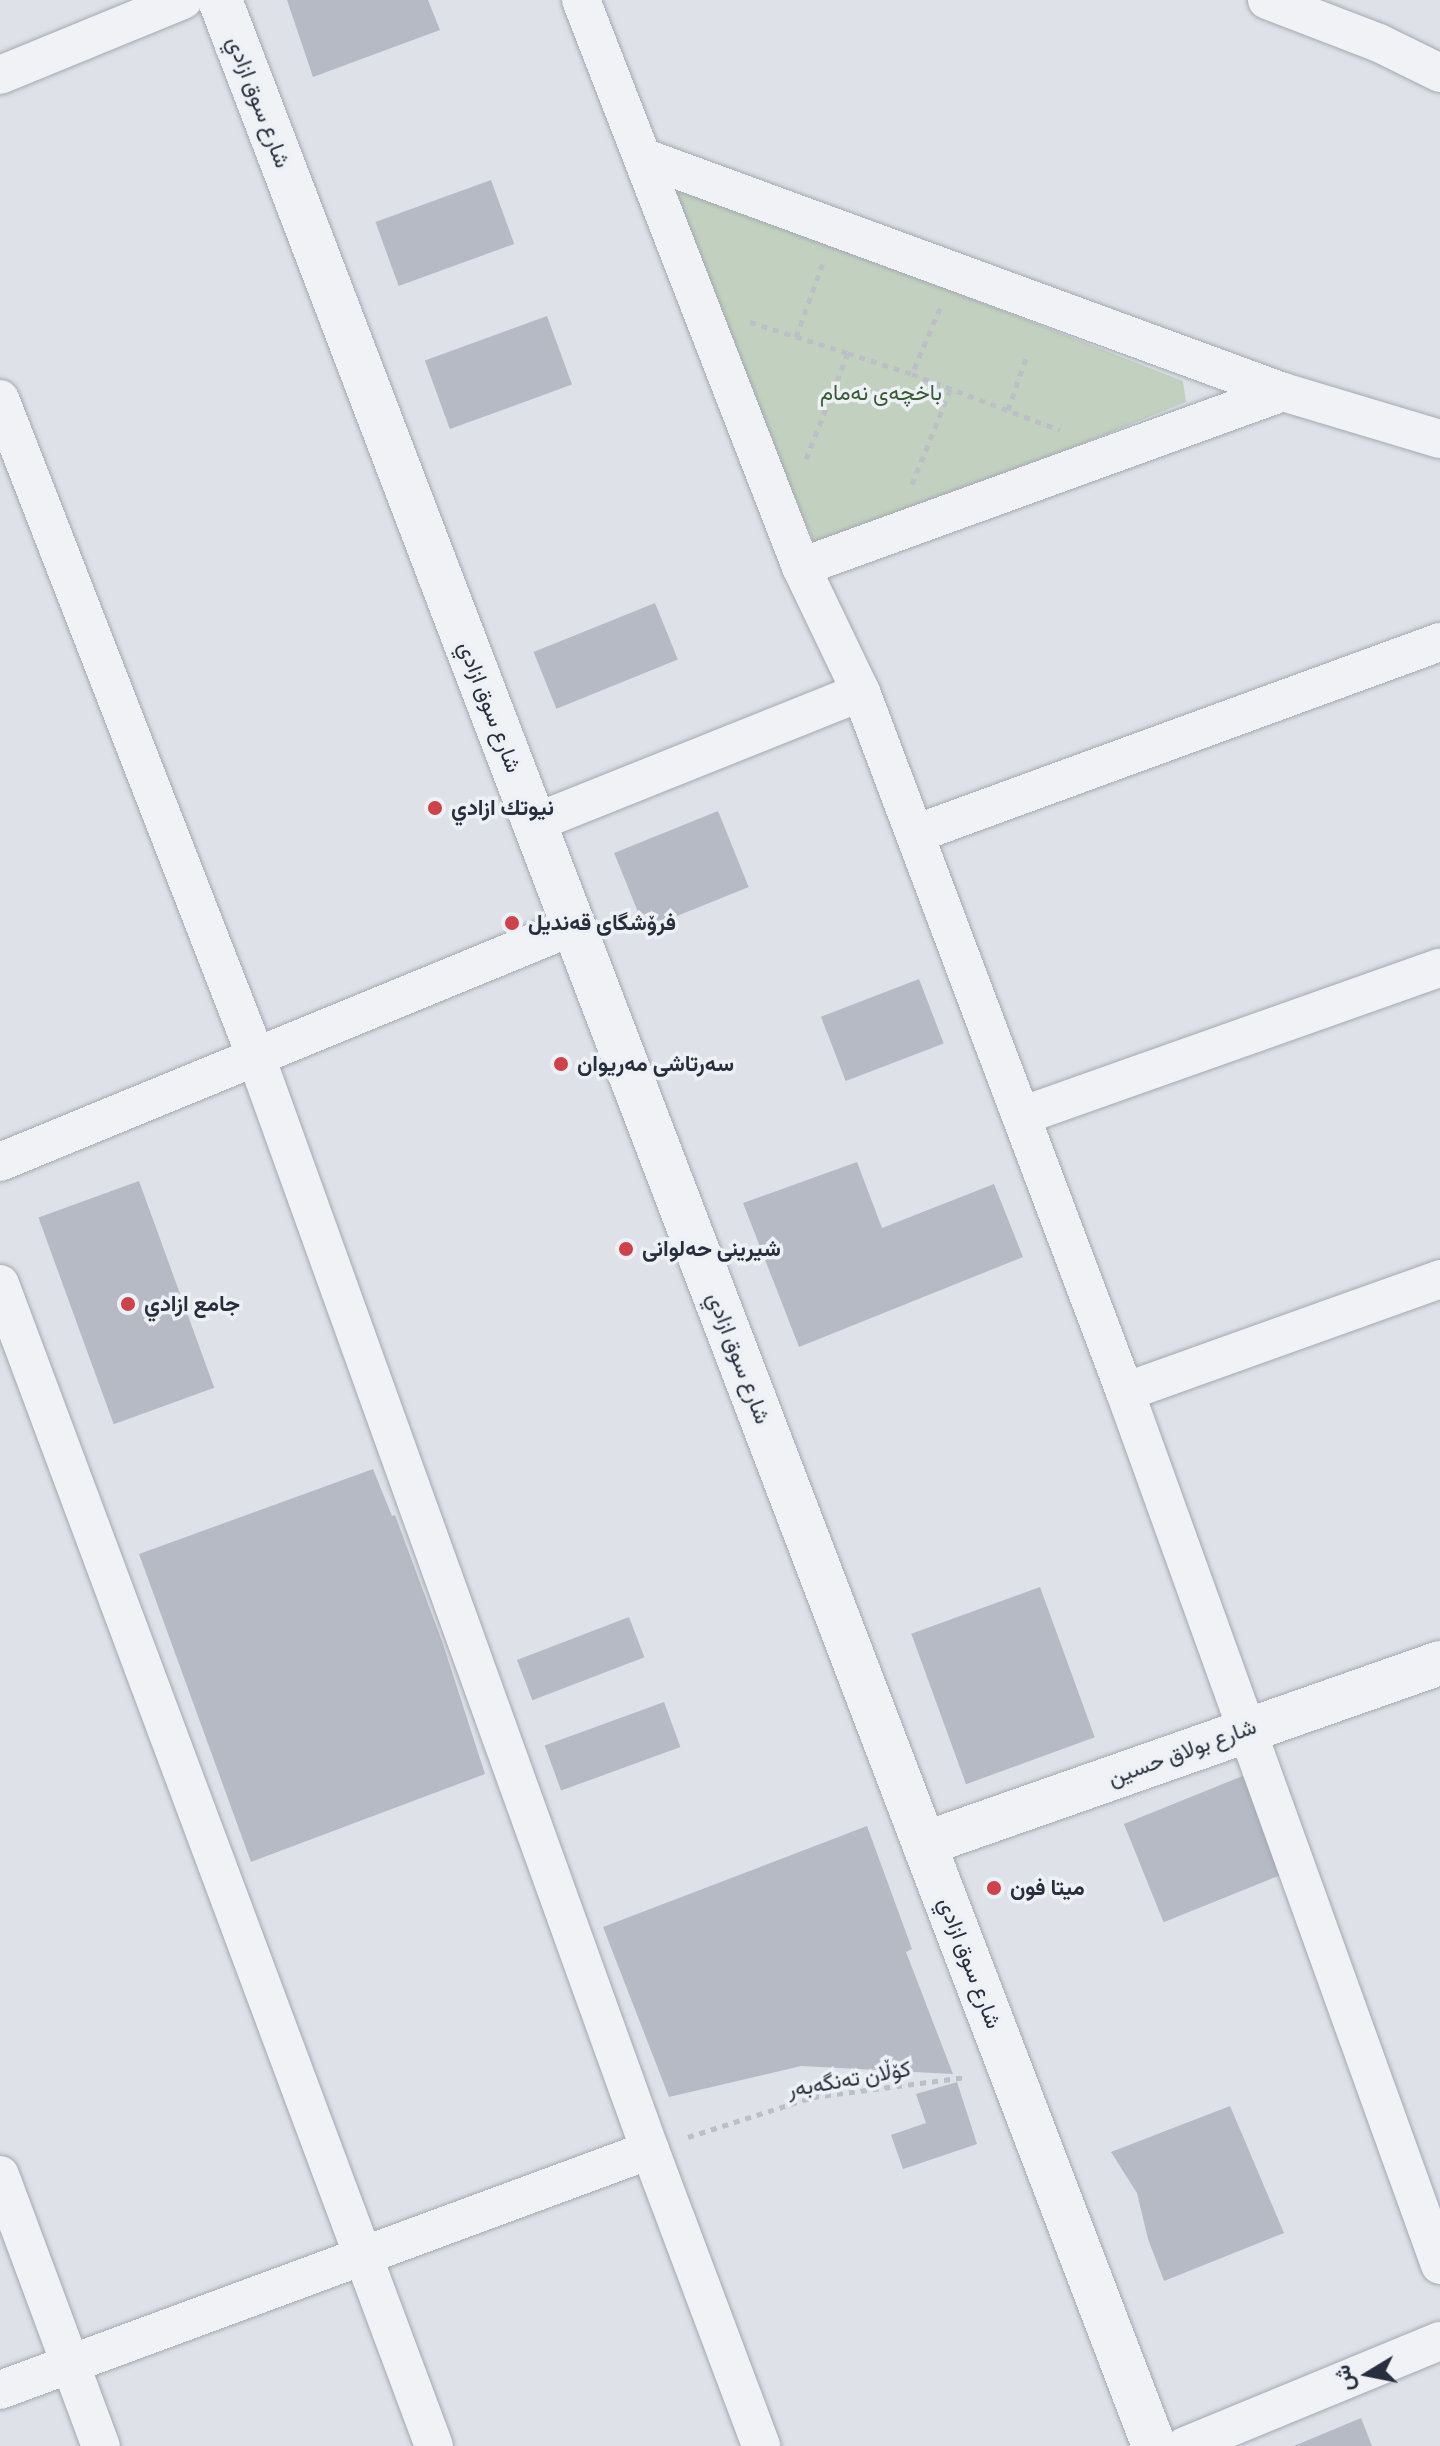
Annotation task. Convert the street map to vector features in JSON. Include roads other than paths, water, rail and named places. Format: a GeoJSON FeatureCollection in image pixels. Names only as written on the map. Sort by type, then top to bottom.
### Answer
{"type":"FeatureCollection","features":[{"type":"Feature","properties":{"kind":"street"},"geometry":{"type":"LineString","coordinates":[[0,75],[183,0]]}},
{"type":"Feature","properties":{"kind":"street","name":"شارع سوق ازادي"},"geometry":{"type":"LineString","coordinates":[[220,0],[1154,2446]]}},
{"type":"Feature","properties":{"kind":"street"},"geometry":{"type":"LineString","coordinates":[[581,0],[645,158],[801,567],[861,692],[915,834],[1125,1392],[1440,2265]]}},
{"type":"Feature","properties":{"kind":"street"},"geometry":{"type":"LineString","coordinates":[[1267,0],[1379,43],[1440,73]]}},
{"type":"Feature","properties":{"kind":"street"},"geometry":{"type":"LineString","coordinates":[[645,158],[1283,392],[1440,439]]}},
{"type":"Feature","properties":{"kind":"street"},"geometry":{"type":"LineString","coordinates":[[801,567],[1283,392]]}},
{"type":"Feature","properties":{"kind":"street"},"geometry":{"type":"LineString","coordinates":[[0,399],[256,1057],[650,2150],[761,2446]]}},
{"type":"Feature","properties":{"kind":"street"},"geometry":{"type":"LineString","coordinates":[[915,834],[1440,642]]}},
{"type":"Feature","properties":{"kind":"street"},"geometry":{"type":"LineString","coordinates":[[534,823],[861,692]]}},
{"type":"Feature","properties":{"kind":"street"},"geometry":{"type":"LineString","coordinates":[[0,1162],[574,926]]}},
{"type":"Feature","properties":{"kind":"street"},"geometry":{"type":"LineString","coordinates":[[1021,1116],[1440,968]]}},
{"type":"Feature","properties":{"kind":"street"},"geometry":{"type":"LineString","coordinates":[[1125,1392],[1440,1279]]}},
{"type":"Feature","properties":{"kind":"street"},"geometry":{"type":"LineString","coordinates":[[0,1284],[434,2446]]}},
{"type":"Feature","properties":{"kind":"street","name":"شارع بولاق حسين"},"geometry":{"type":"LineString","coordinates":[[924,1844],[1440,1663]]}},
{"type":"Feature","properties":{"kind":"street"},"geometry":{"type":"LineString","coordinates":[[0,2390],[650,2150]]}},
{"type":"Feature","properties":{"kind":"street"},"geometry":{"type":"LineString","coordinates":[[0,2175],[101,2446]]}},
{"type":"Feature","properties":{"kind":"street"},"geometry":{"type":"LineString","coordinates":[[1185,2446],[1440,2341]]}},
{"type":"Feature","properties":{"kind":"place","name":"نيوتك ازادي"},"geometry":{"type":"Point","coordinates":[435,808]}},
{"type":"Feature","properties":{"kind":"place","name":"فرۆشگای قەندیل"},"geometry":{"type":"Point","coordinates":[512,923]}},
{"type":"Feature","properties":{"kind":"place","name":"سەرتاشی مەریوان"},"geometry":{"type":"Point","coordinates":[561,1064]}},
{"type":"Feature","properties":{"kind":"place","name":"شیرینی حەلوانی"},"geometry":{"type":"Point","coordinates":[626,1249]}},
{"type":"Feature","properties":{"kind":"place","name":"جامع ازادي"},"geometry":{"type":"Point","coordinates":[128,1304]}},
{"type":"Feature","properties":{"kind":"place","name":"ميتا فون"},"geometry":{"type":"Point","coordinates":[994,1888]}},
{"type":"Feature","properties":{"kind":"park label","name":"باخچەی نەمام"},"geometry":{"type":"Point","coordinates":[881,393]}}]}
